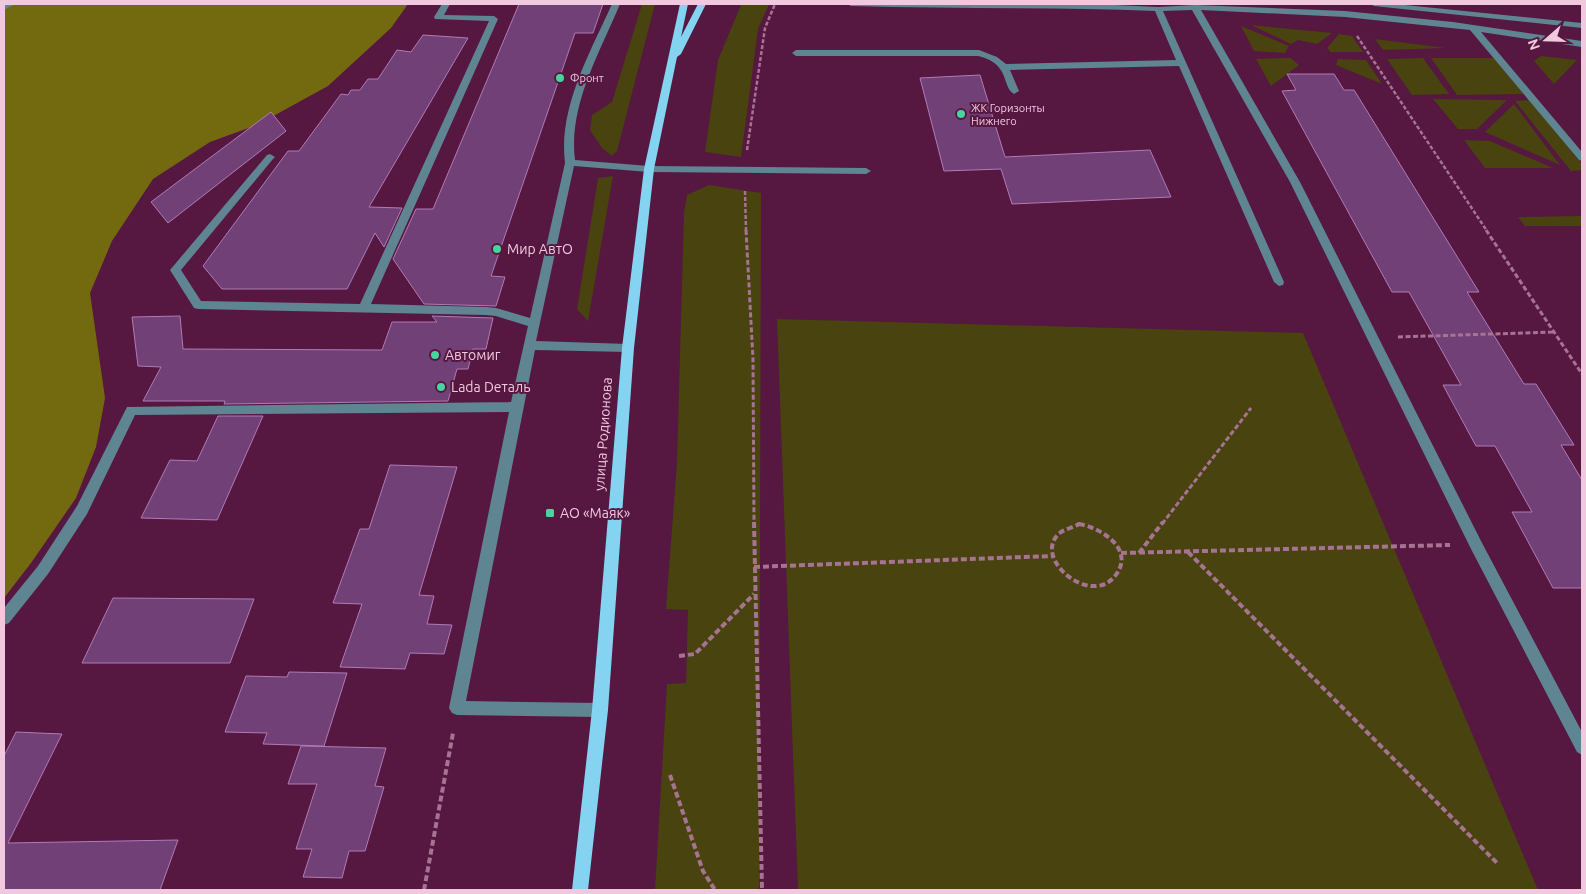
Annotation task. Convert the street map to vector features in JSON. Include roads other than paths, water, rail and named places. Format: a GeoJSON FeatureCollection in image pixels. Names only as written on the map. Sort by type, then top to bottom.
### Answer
{"type":"FeatureCollection","features":[{"type":"Feature","properties":{"kind":"main road","name":"улица Родионова"},"geometry":{"type":"LineString","coordinates":[[580,890],[600,710],[628,348],[649,169],[668,72],[684,4]]}},
{"type":"Feature","properties":{"kind":"main road","name":"улица Родионова"},"geometry":{"type":"LineString","coordinates":[[668,72],[702,4]]}},
{"type":"Feature","properties":{"kind":"lane"},"geometry":{"type":"LineString","coordinates":[[4,8],[11,4]]}},
{"type":"Feature","properties":{"kind":"lane"},"geometry":{"type":"LineString","coordinates":[[363,308],[494,19],[438,16],[446,4]]}},
{"type":"Feature","properties":{"kind":"lane"},"geometry":{"type":"LineString","coordinates":[[600,710],[457,708],[516,407],[570,163],[566,150],[573,112],[616,4]]}},
{"type":"Feature","properties":{"kind":"lane"},"geometry":{"type":"LineString","coordinates":[[851,4],[1089,6],[1158,10],[1195,7],[1344,14],[1453,25],[1582,44]]}},
{"type":"Feature","properties":{"kind":"lane"},"geometry":{"type":"LineString","coordinates":[[1374,4],[1582,26]]}},
{"type":"Feature","properties":{"kind":"lane"},"geometry":{"type":"LineString","coordinates":[[1195,7],[1295,182],[1476,545],[1582,747]]}},
{"type":"Feature","properties":{"kind":"lane"},"geometry":{"type":"LineString","coordinates":[[1158,10],[1279,282]]}},
{"type":"Feature","properties":{"kind":"lane"},"geometry":{"type":"LineString","coordinates":[[1452,12],[1453,25]]}},
{"type":"Feature","properties":{"kind":"lane"},"geometry":{"type":"LineString","coordinates":[[1473,28],[1582,158]]}},
{"type":"Feature","properties":{"kind":"lane"},"geometry":{"type":"LineString","coordinates":[[796,53],[979,53],[991,57],[1006,67],[1181,63]]}},
{"type":"Feature","properties":{"kind":"lane"},"geometry":{"type":"LineString","coordinates":[[1006,67],[1014,91]]}},
{"type":"Feature","properties":{"kind":"lane"},"geometry":{"type":"LineString","coordinates":[[270,157],[175,270],[198,305],[496,312],[534,324]]}},
{"type":"Feature","properties":{"kind":"lane"},"geometry":{"type":"LineString","coordinates":[[570,163],[649,169],[866,171]]}},
{"type":"Feature","properties":{"kind":"lane"},"geometry":{"type":"LineString","coordinates":[[531,346],[628,348]]}},
{"type":"Feature","properties":{"kind":"lane"},"geometry":{"type":"LineString","coordinates":[[4,618],[43,570],[82,510],[131,410],[516,407]]}},
{"type":"Feature","properties":{"kind":"place","name":"Фронт"},"geometry":{"type":"Point","coordinates":[560,78]}},
{"type":"Feature","properties":{"kind":"place","name":"ЖК Горизонты Нижнего"},"geometry":{"type":"Point","coordinates":[961,114]}},
{"type":"Feature","properties":{"kind":"place","name":"Мир АвтО"},"geometry":{"type":"Point","coordinates":[497,249]}},
{"type":"Feature","properties":{"kind":"place","name":"Автомиг"},"geometry":{"type":"Point","coordinates":[435,355]}},
{"type":"Feature","properties":{"kind":"place","name":"Lada Dеталь"},"geometry":{"type":"Point","coordinates":[441,387]}},
{"type":"Feature","properties":{"kind":"place","name":"АО «Маяк»"},"geometry":{"type":"Point","coordinates":[550,513]}}]}
